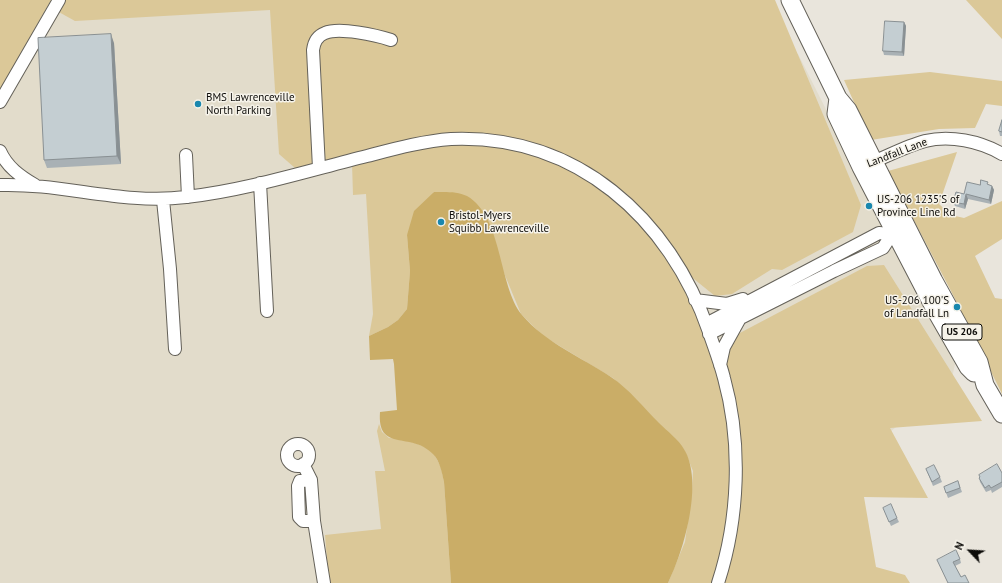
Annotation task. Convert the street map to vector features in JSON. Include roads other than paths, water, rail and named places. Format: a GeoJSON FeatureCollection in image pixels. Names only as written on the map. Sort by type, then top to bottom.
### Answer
{"type":"FeatureCollection","features":[{"type":"Feature","properties":{"kind":"highway"},"geometry":{"type":"LineString","coordinates":[[790,0],[838,98],[836,114],[868,164]]}},
{"type":"Feature","properties":{"kind":"highway","name":"US 206"},"geometry":{"type":"LineString","coordinates":[[868,164],[898,231],[978,362],[985,385],[1002,414]]}},
{"type":"Feature","properties":{"kind":"street"},"geometry":{"type":"LineString","coordinates":[[0,102],[60,0]]}},
{"type":"Feature","properties":{"kind":"street"},"geometry":{"type":"LineString","coordinates":[[319,168],[313,50],[314,43],[326,32],[369,33],[391,40]]}},
{"type":"Feature","properties":{"kind":"street"},"geometry":{"type":"LineString","coordinates":[[0,185],[36,186],[118,198],[163,200],[221,193],[400,148],[449,139],[488,140],[514,144],[541,152],[579,168],[603,183],[624,200],[657,236],[684,277],[708,329],[720,366],[731,417],[736,475],[730,533],[718,583]]}},
{"type":"Feature","properties":{"kind":"street","name":"Landfall Lane"},"geometry":{"type":"LineString","coordinates":[[868,164],[925,141],[940,139],[970,141],[1002,154]]}},
{"type":"Feature","properties":{"kind":"street"},"geometry":{"type":"LineString","coordinates":[[0,151],[9,166],[21,177],[36,186]]}},
{"type":"Feature","properties":{"kind":"street"},"geometry":{"type":"LineString","coordinates":[[186,155],[188,197]]}},
{"type":"Feature","properties":{"kind":"street"},"geometry":{"type":"LineString","coordinates":[[260,183],[267,311]]}},
{"type":"Feature","properties":{"kind":"street"},"geometry":{"type":"LineString","coordinates":[[163,200],[170,269],[175,349]]}},
{"type":"Feature","properties":{"kind":"street"},"geometry":{"type":"LineString","coordinates":[[708,329],[740,319],[764,301],[828,259],[879,233],[898,231]]}},
{"type":"Feature","properties":{"kind":"street"},"geometry":{"type":"LineString","coordinates":[[708,329],[764,301],[883,248],[898,231]]}},
{"type":"Feature","properties":{"kind":"street"},"geometry":{"type":"LineString","coordinates":[[695,300],[727,304],[738,301],[801,268],[821,259],[828,259]]}},
{"type":"Feature","properties":{"kind":"street"},"geometry":{"type":"LineString","coordinates":[[828,259],[834,271]]}},
{"type":"Feature","properties":{"kind":"street"},"geometry":{"type":"LineString","coordinates":[[720,366],[724,347],[740,319]]}},
{"type":"Feature","properties":{"kind":"street"},"geometry":{"type":"LineString","coordinates":[[304,464],[311,480],[314,521],[324,583]]}},
{"type":"Feature","properties":{"kind":"place","name":"BMS Lawrenceville North Parking"},"geometry":{"type":"Point","coordinates":[198,104]}},
{"type":"Feature","properties":{"kind":"place","name":"US-206 1235'S of Province Line Rd"},"geometry":{"type":"Point","coordinates":[869,206]}},
{"type":"Feature","properties":{"kind":"place","name":"Bristol-Myers Squibb Lawrenceville"},"geometry":{"type":"Point","coordinates":[441,222]}},
{"type":"Feature","properties":{"kind":"place","name":"US-206 100'S of Landfall Ln"},"geometry":{"type":"Point","coordinates":[957,307]}}]}
